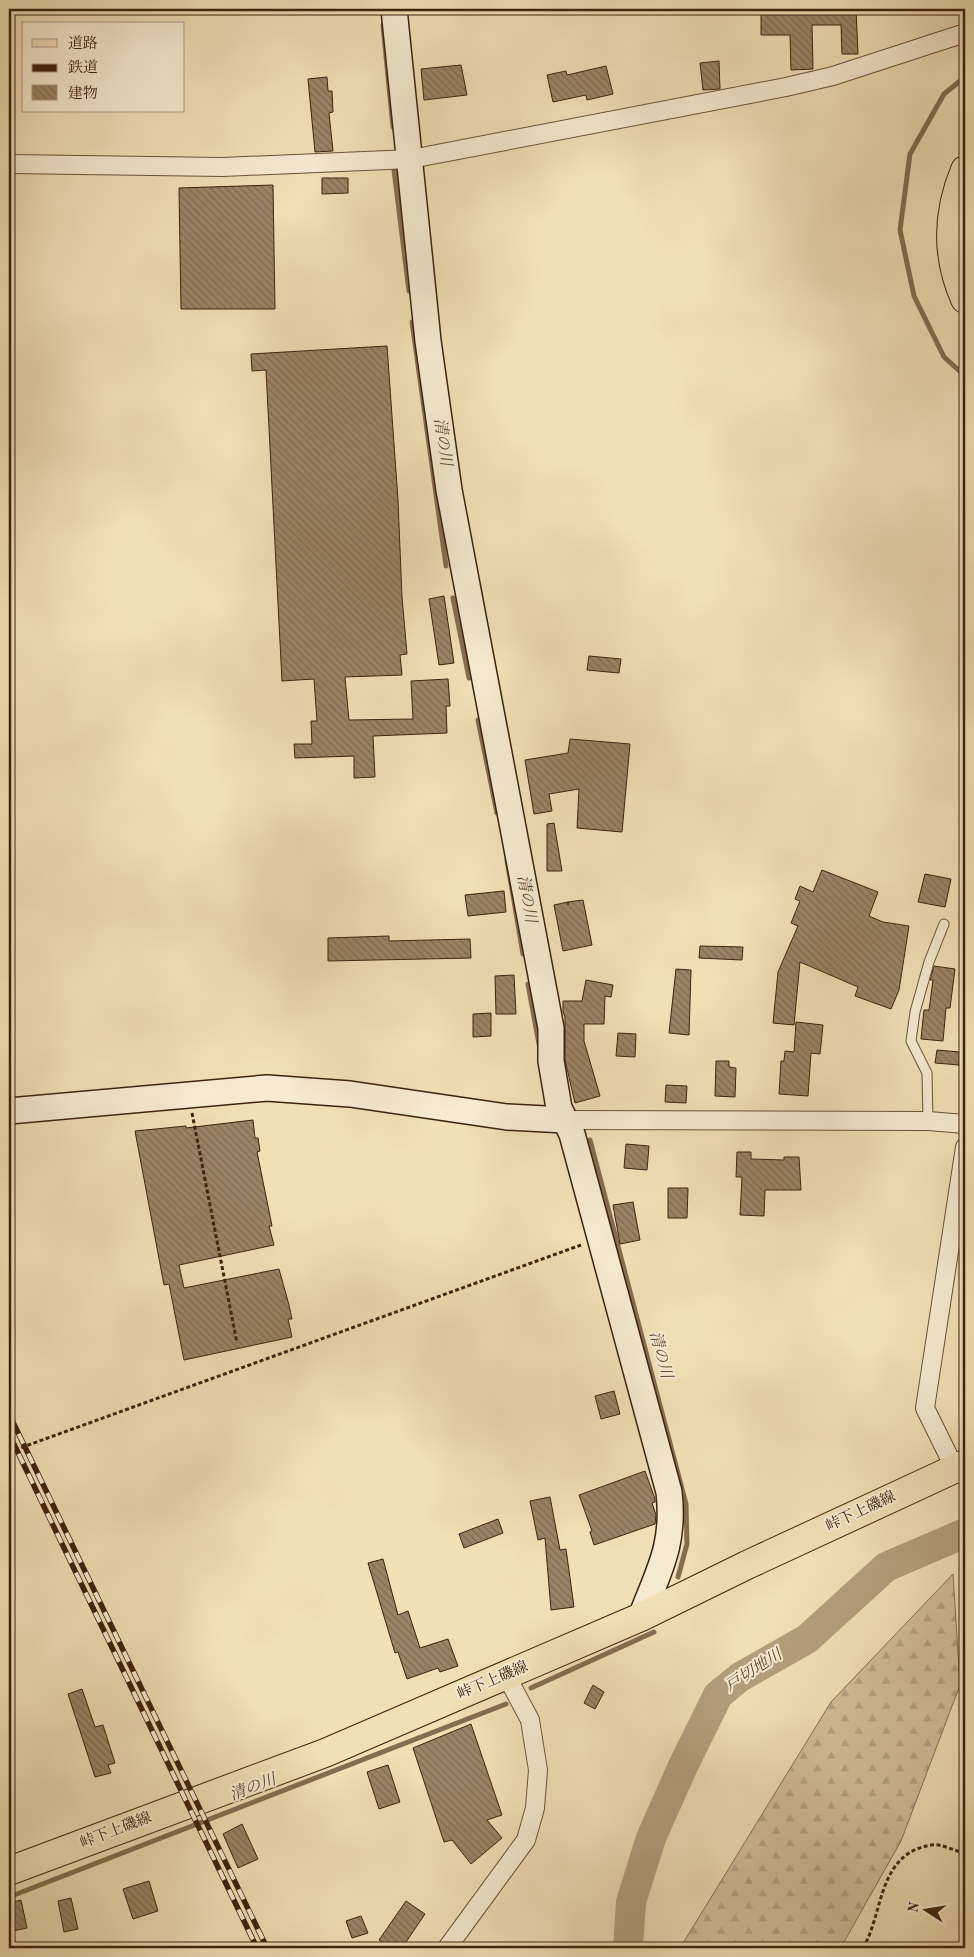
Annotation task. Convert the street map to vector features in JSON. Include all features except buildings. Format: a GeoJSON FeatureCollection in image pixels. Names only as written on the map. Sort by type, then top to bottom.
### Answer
{"type":"FeatureCollection","features":[{"type":"Feature","properties":{"kind":"main road"},"geometry":{"type":"LineString","coordinates":[[965,170],[956,191],[950,243],[958,282],[965,299]]}},
{"type":"Feature","properties":{"kind":"main road","name":"峠下上磯線"},"geometry":{"type":"LineString","coordinates":[[9,1871],[325,1753],[641,1617],[747,1565],[960,1466]]}},
{"type":"Feature","properties":{"kind":"street"},"geometry":{"type":"LineString","coordinates":[[394,9],[411,159],[428,341],[449,490],[551,1028],[551,1061],[559,1108],[572,1134],[669,1492],[672,1516],[670,1539],[641,1617]]}},
{"type":"Feature","properties":{"kind":"street"},"geometry":{"type":"LineString","coordinates":[[9,164],[223,167],[411,159],[786,88],[833,76],[965,33]]}},
{"type":"Feature","properties":{"kind":"street"},"geometry":{"type":"LineString","coordinates":[[9,1111],[268,1088],[307,1090],[507,1116],[565,1120],[928,1121],[965,1124]]}},
{"type":"Feature","properties":{"kind":"street"},"geometry":{"type":"LineString","coordinates":[[960,1466],[925,1408],[965,1147]]}},
{"type":"Feature","properties":{"kind":"street"},"geometry":{"type":"LineString","coordinates":[[447,1948],[526,1840],[535,1808],[538,1770],[530,1720],[506,1674]]}},
{"type":"Feature","properties":{"kind":"lane"},"geometry":{"type":"LineString","coordinates":[[928,1121],[927,1073],[911,1041],[915,1012],[929,962],[944,924]]}},
{"type":"Feature","properties":{"kind":"path"},"geometry":{"type":"LineString","coordinates":[[191,1095],[193,1124],[237,1343]]}},
{"type":"Feature","properties":{"kind":"path"},"geometry":{"type":"LineString","coordinates":[[9,1452],[601,1238]]}},
{"type":"Feature","properties":{"kind":"path"},"geometry":{"type":"LineString","coordinates":[[863,1948],[872,1931],[875,1913],[891,1871],[901,1860],[932,1844],[964,1853]]}},
{"type":"Feature","properties":{"kind":"green space"},"geometry":{"type":"Polygon","coordinates":[[[953,1574],[960,1685],[901,1841],[844,1942],[836,1948],[680,1948],[831,1702],[953,1574]]]}},
{"type":"Feature","properties":{"kind":"waterway","name":"清の川"},"geometry":{"type":"LineString","coordinates":[[383,25],[393,127]]}},
{"type":"Feature","properties":{"kind":"waterway"},"geometry":{"type":"LineString","coordinates":[[965,77],[944,94],[910,154],[900,230],[914,296],[944,357],[965,376]]}},
{"type":"Feature","properties":{"kind":"waterway","name":"清の川"},"geometry":{"type":"LineString","coordinates":[[394,170],[409,291]]}},
{"type":"Feature","properties":{"kind":"waterway","name":"清の川"},"geometry":{"type":"LineString","coordinates":[[412,322],[446,566]]}},
{"type":"Feature","properties":{"kind":"waterway","name":"清の川"},"geometry":{"type":"LineString","coordinates":[[453,598],[469,678]]}},
{"type":"Feature","properties":{"kind":"waterway","name":"清の川"},"geometry":{"type":"LineString","coordinates":[[478,720],[497,813]]}},
{"type":"Feature","properties":{"kind":"waterway","name":"清の川"},"geometry":{"type":"LineString","coordinates":[[507,860],[523,954]]}},
{"type":"Feature","properties":{"kind":"waterway","name":"清の川"},"geometry":{"type":"LineString","coordinates":[[528,984],[539,1044]]}},
{"type":"Feature","properties":{"kind":"waterway","name":"清の川"},"geometry":{"type":"LineString","coordinates":[[590,1140],[686,1504],[687,1544],[678,1577]]}},
{"type":"Feature","properties":{"kind":"waterway","name":"戸切地川"},"geometry":{"type":"LineString","coordinates":[[628,1948],[631,1902],[651,1838],[683,1766],[718,1695],[740,1677],[807,1639],[886,1567],[965,1533]]}},
{"type":"Feature","properties":{"kind":"waterway","name":"清の川"},"geometry":{"type":"LineString","coordinates":[[531,1688],[654,1632]]}},
{"type":"Feature","properties":{"kind":"waterway","name":"清の川"},"geometry":{"type":"LineString","coordinates":[[9,1897],[506,1704]]}},
{"type":"Feature","properties":{"kind":"railway"},"geometry":{"type":"LineString","coordinates":[[9,1414],[267,1948]]}},
{"type":"Feature","properties":{"kind":"railway"},"geometry":{"type":"LineString","coordinates":[[9,1434],[257,1948]]}}]}
